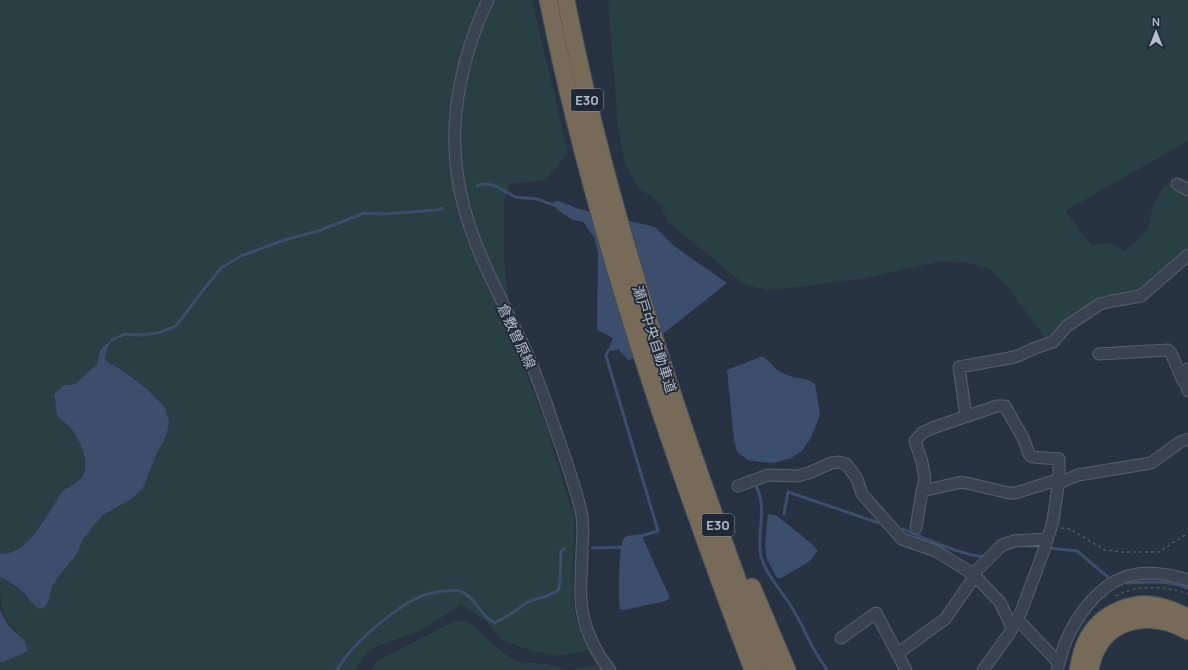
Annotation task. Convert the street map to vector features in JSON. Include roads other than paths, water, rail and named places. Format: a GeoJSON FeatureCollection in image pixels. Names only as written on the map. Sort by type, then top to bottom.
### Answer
{"type":"FeatureCollection","features":[{"type":"Feature","properties":{"kind":"highway","name":"瀬戸中央自動車道"},"geometry":{"type":"LineString","coordinates":[[548,0],[575,121],[629,314],[692,452],[771,670]]}},
{"type":"Feature","properties":{"kind":"highway","name":"瀬戸中央自動車道"},"geometry":{"type":"LineString","coordinates":[[566,0],[579,67],[613,200],[645,310],[678,465],[753,670]]}},
{"type":"Feature","properties":{"kind":"highway"},"geometry":{"type":"LineString","coordinates":[[692,452],[787,670]]}},
{"type":"Feature","properties":{"kind":"highway"},"geometry":{"type":"LineString","coordinates":[[1078,670],[1086,641],[1102,621],[1125,607],[1154,605],[1166,608],[1188,618]]}},
{"type":"Feature","properties":{"kind":"highway"},"geometry":{"type":"LineString","coordinates":[[1090,670],[1094,655],[1104,639],[1111,632],[1128,622],[1144,619],[1164,621],[1188,631]]}},
{"type":"Feature","properties":{"kind":"street","name":"倉敷曽原線"},"geometry":{"type":"LineString","coordinates":[[488,0],[470,46],[456,113],[456,164],[460,190],[464,211],[475,244],[492,283],[527,354],[544,396],[582,513],[583,535],[581,600],[584,621],[603,662],[610,670]]}},
{"type":"Feature","properties":{"kind":"street"},"geometry":{"type":"LineString","coordinates":[[1177,184],[1188,190]]}},
{"type":"Feature","properties":{"kind":"street"},"geometry":{"type":"LineString","coordinates":[[966,416],[959,367],[1015,357],[1053,342],[1067,326],[1100,304],[1141,296],[1188,255]]}},
{"type":"Feature","properties":{"kind":"street"},"geometry":{"type":"LineString","coordinates":[[1099,354],[1168,350],[1171,353],[1186,386]]}},
{"type":"Feature","properties":{"kind":"street"},"geometry":{"type":"LineString","coordinates":[[1186,386],[1184,372],[1188,368]]}},
{"type":"Feature","properties":{"kind":"street"},"geometry":{"type":"LineString","coordinates":[[916,528],[925,479],[915,441],[922,433],[966,416],[997,406],[1005,406],[1024,440],[1029,454],[1032,457],[1037,459],[1059,459],[1060,482],[1051,527],[1043,554],[1015,624],[983,670]]}},
{"type":"Feature","properties":{"kind":"street"},"geometry":{"type":"LineString","coordinates":[[922,491],[962,482],[1015,492],[1054,481],[1060,482],[1078,474],[1151,463],[1180,442],[1188,439]]}},
{"type":"Feature","properties":{"kind":"street"},"geometry":{"type":"LineString","coordinates":[[738,486],[768,474],[797,476],[809,473],[831,463],[838,462],[846,464],[857,479],[862,494],[902,539],[936,551],[974,575],[1000,602],[1015,624],[1058,666],[1065,641],[1086,605],[1104,589],[1120,578],[1132,575],[1155,573],[1180,577],[1188,580]]}},
{"type":"Feature","properties":{"kind":"street"},"geometry":{"type":"LineString","coordinates":[[897,654],[945,619],[974,575],[1001,546],[1014,541],[1047,540]]}},
{"type":"Feature","properties":{"kind":"street"},"geometry":{"type":"LineString","coordinates":[[841,638],[876,613],[906,670]]}},
{"type":"Feature","properties":{"kind":"water"},"geometry":{"type":"Polygon","coordinates":[[[555,201],[559,201],[579,209],[655,227],[674,246],[727,283],[629,361],[618,349],[612,351],[609,347],[613,338],[597,330],[598,252],[594,237],[583,222],[573,220],[556,208],[553,203],[555,201]]]}},
{"type":"Feature","properties":{"kind":"water"},"geometry":{"type":"Polygon","coordinates":[[[112,340],[107,349],[105,360],[125,372],[147,389],[165,407],[169,422],[167,434],[155,458],[143,488],[133,498],[103,515],[94,525],[83,539],[77,554],[52,587],[45,607],[40,609],[33,604],[18,588],[0,577],[0,554],[10,553],[18,549],[26,542],[40,526],[63,491],[77,482],[83,475],[85,463],[82,449],[73,430],[57,415],[54,394],[64,385],[75,384],[98,363],[101,349],[112,340]]]}},
{"type":"Feature","properties":{"kind":"water"},"geometry":{"type":"Polygon","coordinates":[[[760,357],[764,357],[783,374],[809,380],[815,384],[820,414],[812,436],[802,451],[791,458],[775,463],[748,460],[737,452],[734,440],[727,370],[760,357]]]}},
{"type":"Feature","properties":{"kind":"water"},"geometry":{"type":"Polygon","coordinates":[[[768,514],[776,515],[812,544],[818,551],[809,562],[781,578],[777,578],[767,560],[765,546],[768,514]]]}},
{"type":"Feature","properties":{"kind":"water"},"geometry":{"type":"Polygon","coordinates":[[[641,534],[670,598],[666,601],[624,610],[620,609],[619,568],[621,548],[625,537],[641,534]]]}},
{"type":"Feature","properties":{"kind":"water"},"geometry":{"type":"Polygon","coordinates":[[[0,610],[9,626],[25,641],[28,651],[4,662],[0,662],[0,610]]]}},
{"type":"Feature","properties":{"kind":"waterway"},"geometry":{"type":"LineString","coordinates":[[477,186],[483,184],[494,185],[515,197],[537,199],[557,206]]}},
{"type":"Feature","properties":{"kind":"waterway"},"geometry":{"type":"LineString","coordinates":[[112,340],[125,334],[141,335],[158,333],[176,326],[221,268],[241,256],[287,239],[318,231],[364,213],[382,214],[438,210],[443,208]]}},
{"type":"Feature","properties":{"kind":"waterway"},"geometry":{"type":"LineString","coordinates":[[613,346],[608,351],[606,356],[658,531],[638,537]]}},
{"type":"Feature","properties":{"kind":"waterway"},"geometry":{"type":"LineString","coordinates":[[756,486],[762,512],[760,547],[763,563],[766,570],[794,611],[827,670]]}},
{"type":"Feature","properties":{"kind":"waterway"},"geometry":{"type":"LineString","coordinates":[[784,514],[788,492],[879,523]]}},
{"type":"Feature","properties":{"kind":"waterway"},"geometry":{"type":"LineString","coordinates":[[903,529],[957,551],[978,556],[986,556]]}},
{"type":"Feature","properties":{"kind":"waterway"},"geometry":{"type":"LineString","coordinates":[[1026,546],[1042,546]]}},
{"type":"Feature","properties":{"kind":"waterway"},"geometry":{"type":"LineString","coordinates":[[592,548],[625,547]]}},
{"type":"Feature","properties":{"kind":"waterway"},"geometry":{"type":"LineString","coordinates":[[1001,551],[1013,547]]}},
{"type":"Feature","properties":{"kind":"waterway"},"geometry":{"type":"LineString","coordinates":[[337,670],[351,651],[370,631],[403,606],[421,596],[439,592],[460,591],[470,598],[485,616],[495,623],[529,601],[558,591],[560,582],[561,551],[565,548]]}},
{"type":"Feature","properties":{"kind":"waterway"},"geometry":{"type":"LineString","coordinates":[[1048,548],[1077,551],[1109,578]]}},
{"type":"Feature","properties":{"kind":"waterway"},"geometry":{"type":"LineString","coordinates":[[1127,583],[1165,583],[1180,585],[1188,588]]}}]}
